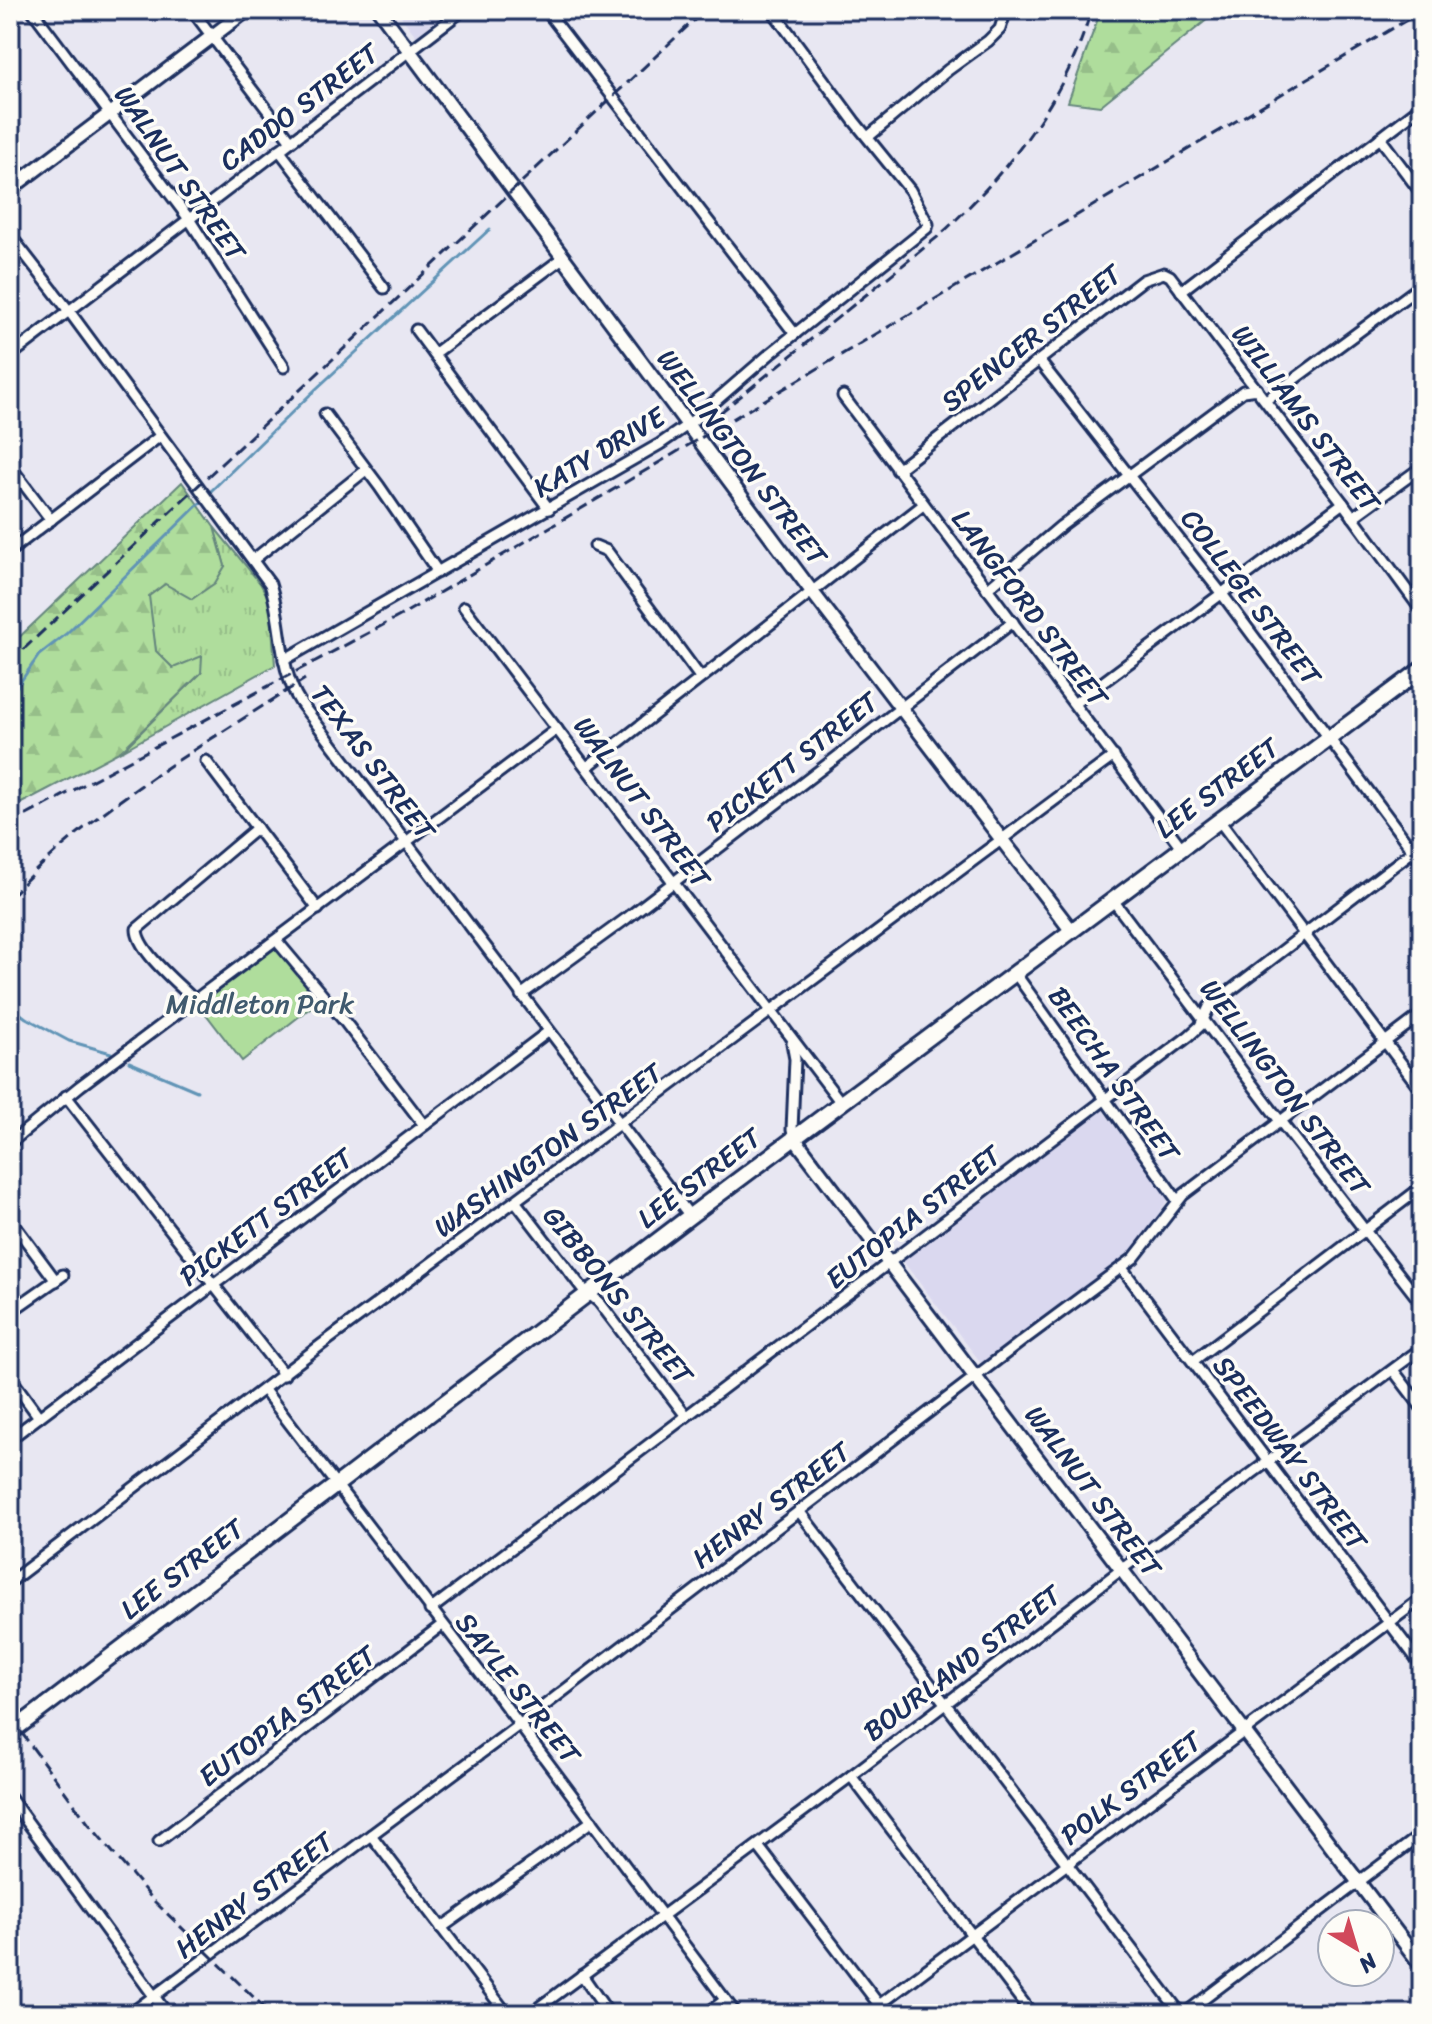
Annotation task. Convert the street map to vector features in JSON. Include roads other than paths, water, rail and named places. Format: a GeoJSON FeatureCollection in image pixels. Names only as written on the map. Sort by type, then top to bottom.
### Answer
{"type":"FeatureCollection","features":[{"type":"Feature","properties":{"kind":"main road","name":"LEE STREET"},"geometry":{"type":"LineString","coordinates":[[10,1733],[690,1216],[1422,669]]}},
{"type":"Feature","properties":{"kind":"street","name":"WALNUT STREET"},"geometry":{"type":"LineString","coordinates":[[32,10],[189,219],[284,367]]}},
{"type":"Feature","properties":{"kind":"street"},"geometry":{"type":"LineString","coordinates":[[192,10],[291,141]]}},
{"type":"Feature","properties":{"kind":"street"},"geometry":{"type":"LineString","coordinates":[[10,189],[247,10]]}},
{"type":"Feature","properties":{"kind":"street","name":"WELLINGTON STREET"},"geometry":{"type":"LineString","coordinates":[[379,10],[813,593],[1071,930]]}},
{"type":"Feature","properties":{"kind":"street","name":"CADDO STREET"},"geometry":{"type":"LineString","coordinates":[[10,356],[463,10]]}},
{"type":"Feature","properties":{"kind":"street"},"geometry":{"type":"LineString","coordinates":[[546,10],[795,334]]}},
{"type":"Feature","properties":{"kind":"street"},"geometry":{"type":"LineString","coordinates":[[772,10],[868,137],[988,41],[1000,29],[1006,10]]}},
{"type":"Feature","properties":{"kind":"street"},"geometry":{"type":"LineString","coordinates":[[1181,291],[1422,106]]}},
{"type":"Feature","properties":{"kind":"street","name":"KATY DRIVE"},"geometry":{"type":"LineString","coordinates":[[284,660],[660,444],[689,424],[927,228],[910,190],[868,137]]}},
{"type":"Feature","properties":{"kind":"street"},"geometry":{"type":"LineString","coordinates":[[1380,138],[1422,194]]}},
{"type":"Feature","properties":{"kind":"street"},"geometry":{"type":"LineString","coordinates":[[279,150],[384,288]]}},
{"type":"Feature","properties":{"kind":"street","name":"TEXAS STREET"},"geometry":{"type":"LineString","coordinates":[[10,235],[270,584],[291,689],[300,702],[690,1216]]}},
{"type":"Feature","properties":{"kind":"street"},"geometry":{"type":"LineString","coordinates":[[434,354],[564,257]]}},
{"type":"Feature","properties":{"kind":"street","name":"SPENCER STREET"},"geometry":{"type":"LineString","coordinates":[[897,470],[1150,276],[1164,273],[1181,291]]}},
{"type":"Feature","properties":{"kind":"street"},"geometry":{"type":"LineString","coordinates":[[1266,400],[1422,285]]}},
{"type":"Feature","properties":{"kind":"street","name":"WILLIAMS STREET"},"geometry":{"type":"LineString","coordinates":[[1181,291],[1422,611]]}},
{"type":"Feature","properties":{"kind":"street"},"geometry":{"type":"LineString","coordinates":[[416,330],[549,509]]}},
{"type":"Feature","properties":{"kind":"street","name":"COLLEGE STREET"},"geometry":{"type":"LineString","coordinates":[[1040,362],[1222,594],[1422,863]]}},
{"type":"Feature","properties":{"kind":"street"},"geometry":{"type":"LineString","coordinates":[[987,589],[1061,526],[1243,391],[1257,389]]}},
{"type":"Feature","properties":{"kind":"street","name":"LANGFORD STREET"},"geometry":{"type":"LineString","coordinates":[[843,396],[1181,847]]}},
{"type":"Feature","properties":{"kind":"street"},"geometry":{"type":"LineString","coordinates":[[325,414],[438,572]]}},
{"type":"Feature","properties":{"kind":"street"},"geometry":{"type":"LineString","coordinates":[[10,551],[160,436]]}},
{"type":"Feature","properties":{"kind":"street"},"geometry":{"type":"LineString","coordinates":[[10,466],[51,520]]}},
{"type":"Feature","properties":{"kind":"street"},"geometry":{"type":"LineString","coordinates":[[1353,517],[1422,467]]}},
{"type":"Feature","properties":{"kind":"street"},"geometry":{"type":"LineString","coordinates":[[253,560],[366,470]]}},
{"type":"Feature","properties":{"kind":"street"},"geometry":{"type":"LineString","coordinates":[[1075,703],[1343,503]]}},
{"type":"Feature","properties":{"kind":"street"},"geometry":{"type":"LineString","coordinates":[[587,767],[923,505]]}},
{"type":"Feature","properties":{"kind":"street"},"geometry":{"type":"LineString","coordinates":[[595,546],[607,551],[700,677]]}},
{"type":"Feature","properties":{"kind":"street","name":"WALNUT STREET"},"geometry":{"type":"LineString","coordinates":[[464,607],[842,1104]]}},
{"type":"Feature","properties":{"kind":"street","name":"PICKETT STREET"},"geometry":{"type":"LineString","coordinates":[[521,995],[1013,622]]}},
{"type":"Feature","properties":{"kind":"street"},"geometry":{"type":"LineString","coordinates":[[10,1143],[66,1096],[557,729]]}},
{"type":"Feature","properties":{"kind":"street","name":"WASHINGTON STREET"},"geometry":{"type":"LineString","coordinates":[[10,1582],[515,1201],[1114,756]]}},
{"type":"Feature","properties":{"kind":"street"},"geometry":{"type":"LineString","coordinates":[[206,761],[318,909]]}},
{"type":"Feature","properties":{"kind":"street"},"geometry":{"type":"LineString","coordinates":[[1218,819],[1422,1091]]}},
{"type":"Feature","properties":{"kind":"street"},"geometry":{"type":"LineString","coordinates":[[194,1000],[147,952],[138,938],[137,929],[257,828]]}},
{"type":"Feature","properties":{"kind":"street","name":"EUTOPIA STREET"},"geometry":{"type":"LineString","coordinates":[[430,1610],[1189,1036],[1204,1020],[1209,1007],[1413,851]]}},
{"type":"Feature","properties":{"kind":"street","name":"WELLINGTON STREET"},"geometry":{"type":"LineString","coordinates":[[1112,899],[1422,1304]]}},
{"type":"Feature","properties":{"kind":"street"},"geometry":{"type":"LineString","coordinates":[[276,940],[345,1022],[424,1125]]}},
{"type":"Feature","properties":{"kind":"street","name":"BEECHA STREET"},"geometry":{"type":"LineString","coordinates":[[1015,973],[1177,1200]]}},
{"type":"Feature","properties":{"kind":"street","name":"HENRY STREET"},"geometry":{"type":"LineString","coordinates":[[130,2014],[519,1725],[1122,1268],[1141,1250],[1177,1200],[1422,1014]]}},
{"type":"Feature","properties":{"kind":"street","name":"WALNUT STREET"},"geometry":{"type":"LineString","coordinates":[[782,1026],[794,1046],[791,1116],[795,1139],[1422,1966]]}},
{"type":"Feature","properties":{"kind":"street","name":"PICKETT STREET"},"geometry":{"type":"LineString","coordinates":[[10,1439],[549,1031]]}},
{"type":"Feature","properties":{"kind":"street"},"geometry":{"type":"LineString","coordinates":[[66,1096],[284,1375]]}},
{"type":"Feature","properties":{"kind":"street"},"geometry":{"type":"LineString","coordinates":[[1193,1361],[1422,1187]]}},
{"type":"Feature","properties":{"kind":"street","name":"GIBBONS STREET"},"geometry":{"type":"LineString","coordinates":[[515,1201],[582,1288],[599,1302],[686,1416]]}},
{"type":"Feature","properties":{"kind":"street"},"geometry":{"type":"LineString","coordinates":[[10,1219],[60,1278],[10,1312]]}},
{"type":"Feature","properties":{"kind":"street","name":"SPEEDWAY STREET"},"geometry":{"type":"LineString","coordinates":[[1122,1268],[1422,1666]]}},
{"type":"Feature","properties":{"kind":"street","name":"BOURLAND STREET"},"geometry":{"type":"LineString","coordinates":[[530,2014],[1422,1348]]}},
{"type":"Feature","properties":{"kind":"street"},"geometry":{"type":"LineString","coordinates":[[1393,1370],[1422,1408]]}},
{"type":"Feature","properties":{"kind":"street"},"geometry":{"type":"LineString","coordinates":[[10,1377],[39,1417]]}},
{"type":"Feature","properties":{"kind":"street","name":"SAYLE STREET"},"geometry":{"type":"LineString","coordinates":[[264,1390],[736,2014]]}},
{"type":"Feature","properties":{"kind":"street"},"geometry":{"type":"LineString","coordinates":[[799,1511],[1182,2014],[1422,1834]]}},
{"type":"Feature","properties":{"kind":"street","name":"POLK STREET"},"geometry":{"type":"LineString","coordinates":[[867,2014],[1422,1598]]}},
{"type":"Feature","properties":{"kind":"street","name":"EUTOPIA STREET"},"geometry":{"type":"LineString","coordinates":[[159,1841],[442,1625]]}},
{"type":"Feature","properties":{"kind":"street"},"geometry":{"type":"LineString","coordinates":[[851,1776],[1032,2014]]}},
{"type":"Feature","properties":{"kind":"street"},"geometry":{"type":"LineString","coordinates":[[10,1798],[167,2014]]}},
{"type":"Feature","properties":{"kind":"street"},"geometry":{"type":"LineString","coordinates":[[441,1928],[592,1821]]}},
{"type":"Feature","properties":{"kind":"street"},"geometry":{"type":"LineString","coordinates":[[371,1835],[507,2014]]}},
{"type":"Feature","properties":{"kind":"street"},"geometry":{"type":"LineString","coordinates":[[758,1846],[886,2014]]}},
{"type":"Feature","properties":{"kind":"street"},"geometry":{"type":"LineString","coordinates":[[582,1975],[609,2014]]}},
{"type":"Feature","properties":{"kind":"street"},"geometry":{"type":"LineString","coordinates":[[706,2014],[725,2000]]}},
{"type":"Feature","properties":{"kind":"waterway"},"geometry":{"type":"LineString","coordinates":[[211,491],[316,389],[490,229]]}},
{"type":"Feature","properties":{"kind":"waterway"},"geometry":{"type":"LineString","coordinates":[[10,697],[39,655],[66,634],[200,503]]}},
{"type":"Feature","properties":{"kind":"waterway"},"geometry":{"type":"LineString","coordinates":[[10,1006],[69,1041],[111,1053]]}},
{"type":"Feature","properties":{"kind":"waterway"},"geometry":{"type":"LineString","coordinates":[[129,1062],[197,1091]]}},
{"type":"Feature","properties":{"kind":"railway"},"geometry":{"type":"LineString","coordinates":[[10,662],[705,10]]}},
{"type":"Feature","properties":{"kind":"railway"},"geometry":{"type":"LineString","coordinates":[[705,425],[940,235],[988,186],[1050,104],[1067,74],[1091,10]]}},
{"type":"Feature","properties":{"kind":"railway"},"geometry":{"type":"LineString","coordinates":[[10,824],[398,617],[1422,11]]}},
{"type":"Feature","properties":{"kind":"railway"},"geometry":{"type":"LineString","coordinates":[[10,897],[42,864],[113,806],[305,679]]}},
{"type":"Feature","properties":{"kind":"railway"},"geometry":{"type":"LineString","coordinates":[[10,1717],[88,1823],[155,1902],[271,2014]]}},
{"type":"Feature","properties":{"kind":"park label","name":"Middleton Park"},"geometry":{"type":"Point","coordinates":[260,1003]}}]}
